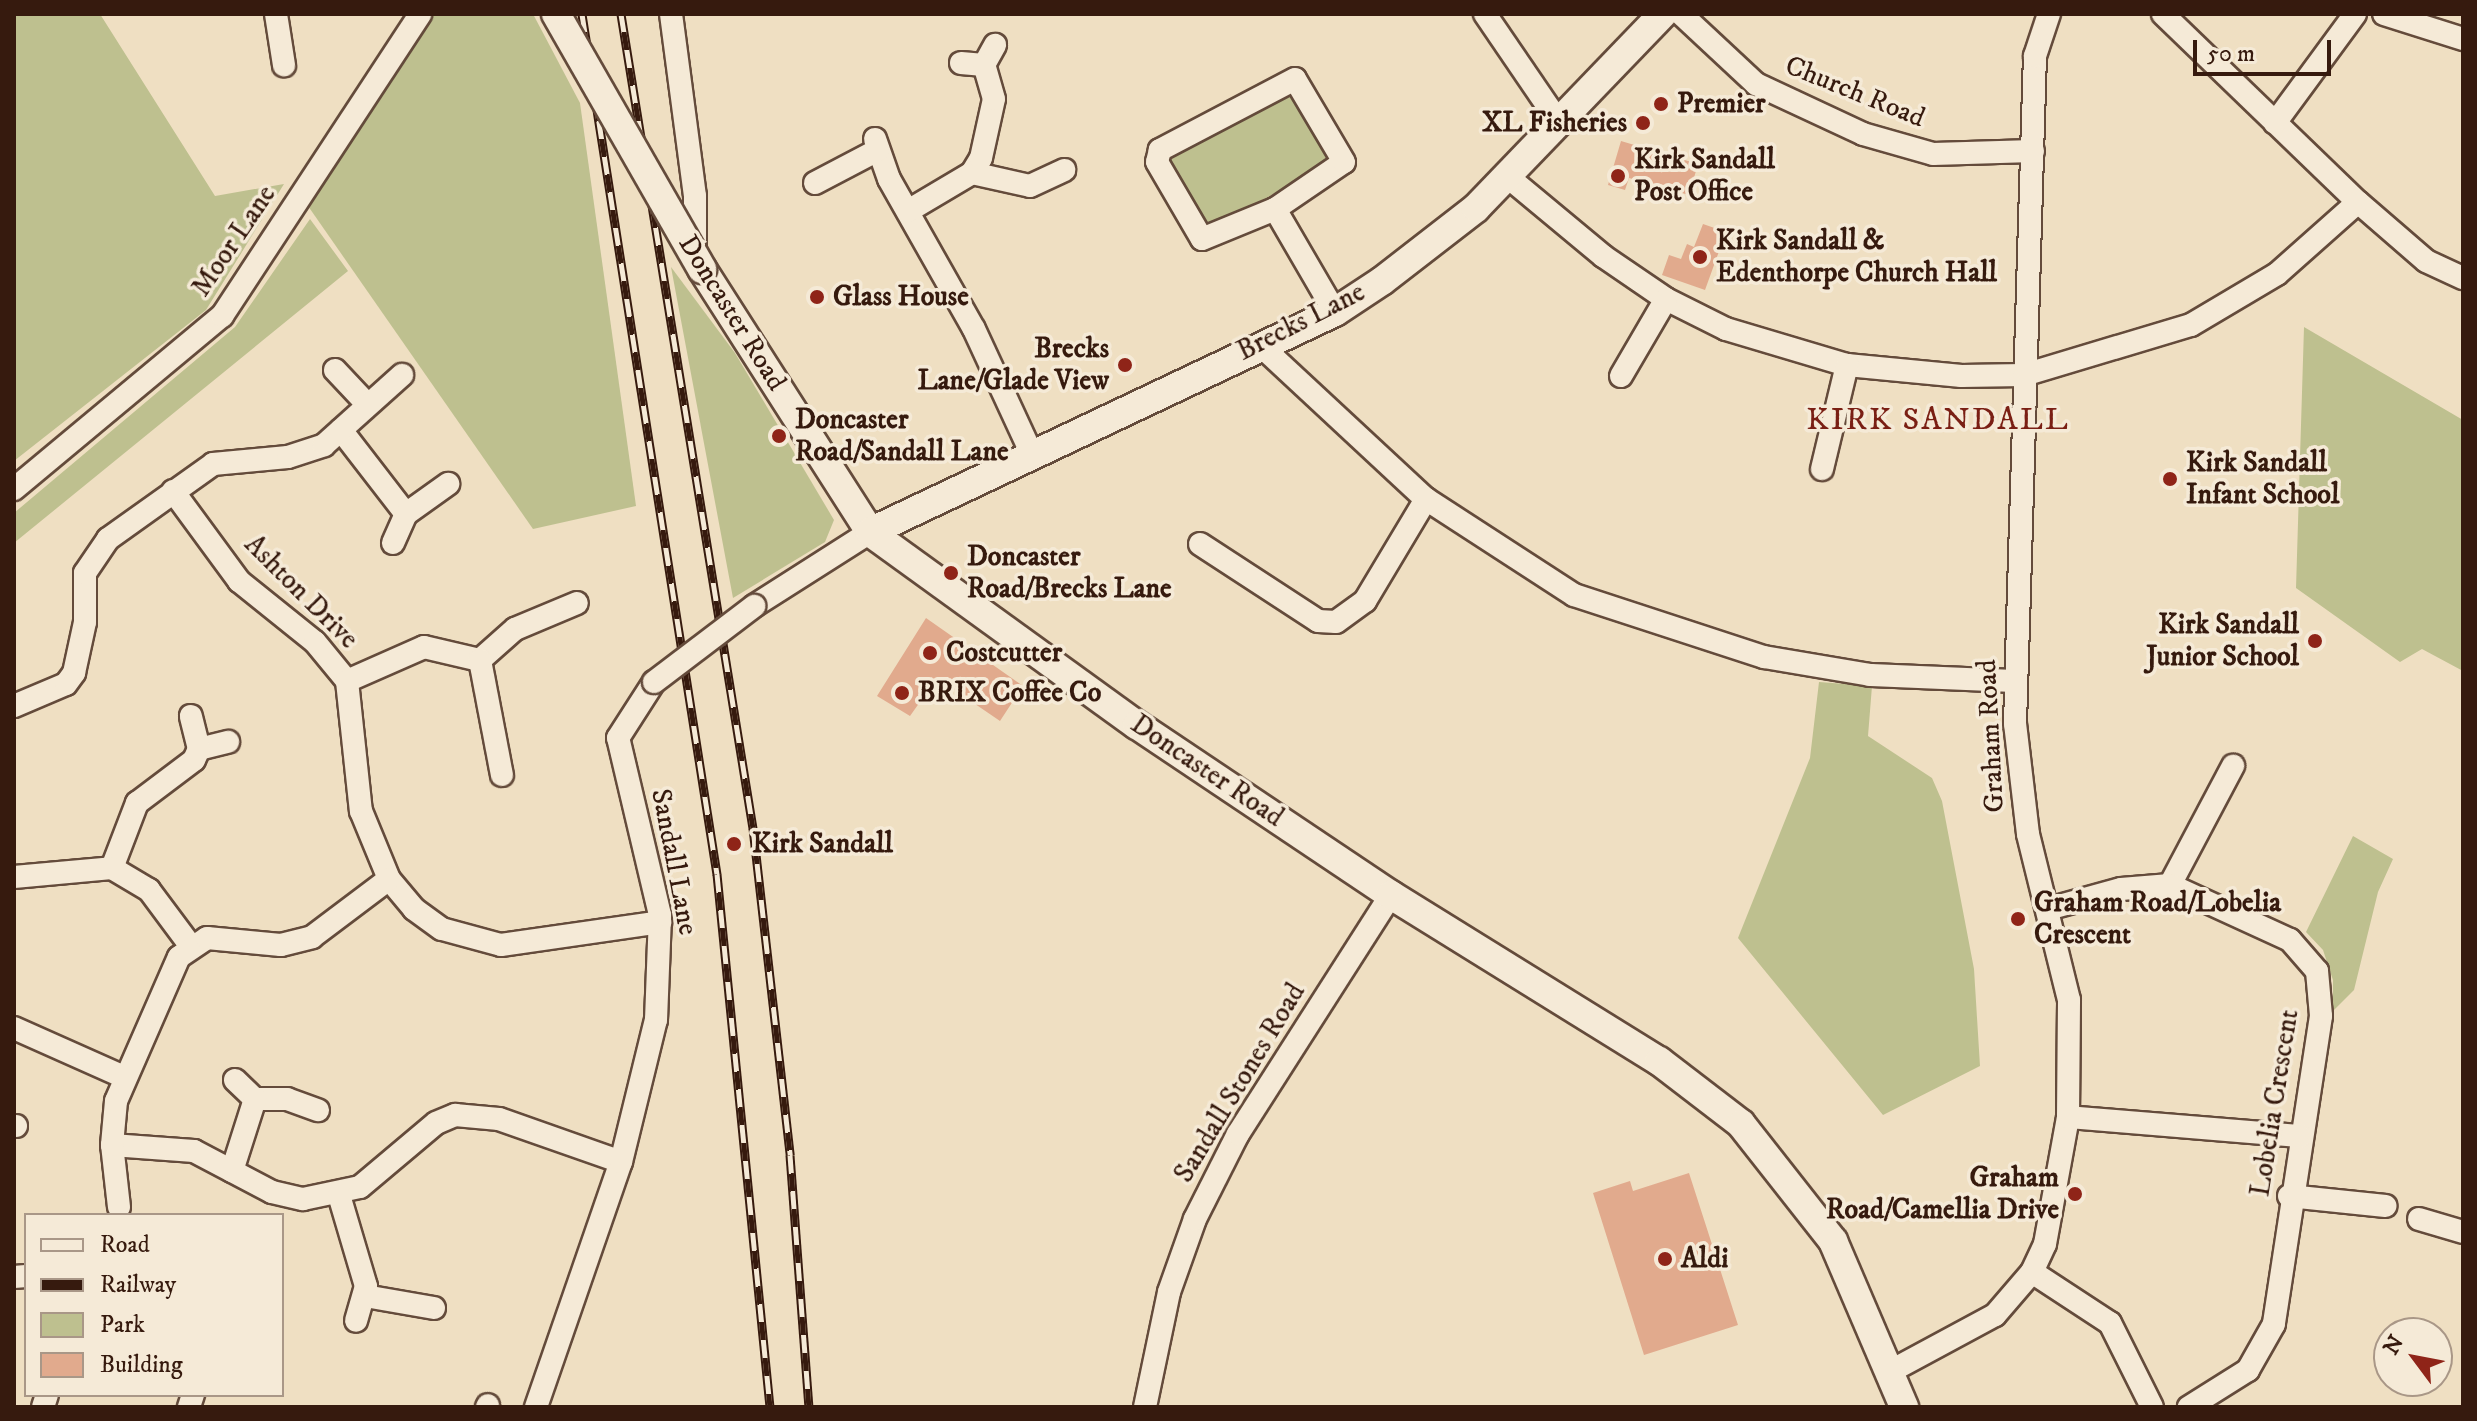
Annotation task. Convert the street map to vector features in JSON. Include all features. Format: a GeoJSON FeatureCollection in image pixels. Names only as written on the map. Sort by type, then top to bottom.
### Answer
{"type":"FeatureCollection","features":[{"type":"Feature","properties":{"kind":"street"},"geometry":{"type":"LineString","coordinates":[[276,14],[284,65]]}},
{"type":"Feature","properties":{"kind":"street","name":"Moor Lane"},"geometry":{"type":"LineString","coordinates":[[14,489],[222,316],[420,14]]}},
{"type":"Feature","properties":{"kind":"street","name":"Doncaster Road"},"geometry":{"type":"LineString","coordinates":[[556,14],[698,262],[870,532],[1137,725],[1391,895],[1659,1061],[1741,1124],[1833,1241],[1904,1407]]}},
{"type":"Feature","properties":{"kind":"street"},"geometry":{"type":"LineString","coordinates":[[671,14],[695,196],[698,262]]}},
{"type":"Feature","properties":{"kind":"street"},"geometry":{"type":"LineString","coordinates":[[1485,14],[1558,121]]}},
{"type":"Feature","properties":{"kind":"street","name":"Brecks Lane"},"geometry":{"type":"LineString","coordinates":[[870,532],[1030,450],[1335,312],[1437,241],[1508,177],[1663,14]]}},
{"type":"Feature","properties":{"kind":"street","name":"Church Road"},"geometry":{"type":"LineString","coordinates":[[1681,14],[1756,84],[1846,127],[1933,154],[2033,151]]}},
{"type":"Feature","properties":{"kind":"street","name":"Graham Road"},"geometry":{"type":"LineString","coordinates":[[1891,1371],[1995,1315],[2032,1272],[2045,1244],[2068,1117],[2069,1000],[2028,834],[2015,681],[2035,56],[2049,14]]}},
{"type":"Feature","properties":{"kind":"street"},"geometry":{"type":"LineString","coordinates":[[2163,14],[2358,202],[2426,261],[2463,278]]}},
{"type":"Feature","properties":{"kind":"street"},"geometry":{"type":"LineString","coordinates":[[2275,123],[2355,14]]}},
{"type":"Feature","properties":{"kind":"street"},"geometry":{"type":"LineString","coordinates":[[2384,14],[2463,39]]}},
{"type":"Feature","properties":{"kind":"street"},"geometry":{"type":"LineString","coordinates":[[908,211],[972,173],[994,99],[984,65],[995,45]]}},
{"type":"Feature","properties":{"kind":"street"},"geometry":{"type":"LineString","coordinates":[[961,63],[984,65]]}},
{"type":"Feature","properties":{"kind":"street"},"geometry":{"type":"LineString","coordinates":[[1295,79],[1344,162],[1275,209],[1202,239],[1157,155],[1295,79]]}},
{"type":"Feature","properties":{"kind":"street"},"geometry":{"type":"LineString","coordinates":[[815,183],[876,144],[908,211],[974,329],[1030,450]]}},
{"type":"Feature","properties":{"kind":"street"},"geometry":{"type":"LineString","coordinates":[[972,173],[1030,186],[1064,170]]}},
{"type":"Feature","properties":{"kind":"street"},"geometry":{"type":"LineString","coordinates":[[1508,177],[1666,299],[1772,347],[1847,365],[2024,375],[2191,325],[2277,274],[2358,202]]}},
{"type":"Feature","properties":{"kind":"street"},"geometry":{"type":"LineString","coordinates":[[1275,209],[1335,312]]}},
{"type":"Feature","properties":{"kind":"street"},"geometry":{"type":"LineString","coordinates":[[1621,376],[1666,299]]}},
{"type":"Feature","properties":{"kind":"street"},"geometry":{"type":"LineString","coordinates":[[1260,345],[1426,499],[1574,595],[1687,635],[1764,657],[1870,675],[2015,681]]}},
{"type":"Feature","properties":{"kind":"street"},"geometry":{"type":"LineString","coordinates":[[1822,469],[1847,365]]}},
{"type":"Feature","properties":{"kind":"street"},"geometry":{"type":"LineString","coordinates":[[335,370],[365,402]]}},
{"type":"Feature","properties":{"kind":"street"},"geometry":{"type":"LineString","coordinates":[[14,706],[66,684],[85,622],[85,573],[96,551],[213,464],[288,457],[324,445],[365,402],[402,375]]}},
{"type":"Feature","properties":{"kind":"street"},"geometry":{"type":"LineString","coordinates":[[341,430],[406,514]]}},
{"type":"Feature","properties":{"kind":"street"},"geometry":{"type":"LineString","coordinates":[[393,543],[406,514],[448,484]]}},
{"type":"Feature","properties":{"kind":"street","name":"Ashton Drive"},"geometry":{"type":"LineString","coordinates":[[173,491],[239,581],[315,642],[347,681],[361,811],[389,879],[442,929],[501,945],[660,922]]}},
{"type":"Feature","properties":{"kind":"street"},"geometry":{"type":"LineString","coordinates":[[1200,544],[1318,621],[1336,622],[1365,601],[1426,499]]}},
{"type":"Feature","properties":{"kind":"street","name":"Sandall Lane"},"geometry":{"type":"LineString","coordinates":[[536,1407],[621,1162],[656,1020],[660,922],[618,738],[654,682],[754,606],[870,532]]}},
{"type":"Feature","properties":{"kind":"street"},"geometry":{"type":"LineString","coordinates":[[480,660],[515,629],[577,603]]}},
{"type":"Feature","properties":{"kind":"street"},"geometry":{"type":"LineString","coordinates":[[347,681],[424,647],[480,660]]}},
{"type":"Feature","properties":{"kind":"street"},"geometry":{"type":"LineString","coordinates":[[480,660],[502,775]]}},
{"type":"Feature","properties":{"kind":"street"},"geometry":{"type":"LineString","coordinates":[[191,716],[199,749]]}},
{"type":"Feature","properties":{"kind":"street"},"geometry":{"type":"LineString","coordinates":[[112,868],[137,803],[184,772],[199,749],[228,742]]}},
{"type":"Feature","properties":{"kind":"street"},"geometry":{"type":"LineString","coordinates":[[2170,885],[2233,766]]}},
{"type":"Feature","properties":{"kind":"street"},"geometry":{"type":"LineString","coordinates":[[14,877],[112,868],[149,890],[190,945]]}},
{"type":"Feature","properties":{"kind":"street"},"geometry":{"type":"LineString","coordinates":[[119,1207],[112,1145],[122,1076],[190,945],[207,938],[296,943],[389,879]]}},
{"type":"Feature","properties":{"kind":"street","name":"Lobelia Crescent"},"geometry":{"type":"LineString","coordinates":[[2048,909],[2121,889],[2170,885],[2290,940],[2317,971],[2321,1016],[2289,1196],[2274,1324],[2263,1350],[2248,1370],[2189,1407]]}},
{"type":"Feature","properties":{"kind":"street","name":"Sandall Stones Road"},"geometry":{"type":"LineString","coordinates":[[1145,1407],[1169,1292],[1195,1219],[1238,1134],[1391,895]]}},
{"type":"Feature","properties":{"kind":"street"},"geometry":{"type":"LineString","coordinates":[[14,1028],[122,1076]]}},
{"type":"Feature","properties":{"kind":"street"},"geometry":{"type":"LineString","coordinates":[[235,1080],[255,1099],[287,1099],[318,1110]]}},
{"type":"Feature","properties":{"kind":"street"},"geometry":{"type":"LineString","coordinates":[[232,1171],[255,1099]]}},
{"type":"Feature","properties":{"kind":"street"},"geometry":{"type":"LineString","coordinates":[[112,1145],[173,1146],[272,1192],[303,1199],[339,1195],[378,1177],[427,1130],[455,1115],[499,1119],[621,1162]]}},
{"type":"Feature","properties":{"kind":"street"},"geometry":{"type":"LineString","coordinates":[[2068,1117],[2300,1136]]}},
{"type":"Feature","properties":{"kind":"street"},"geometry":{"type":"LineString","coordinates":[[339,1195],[365,1296],[356,1321]]}},
{"type":"Feature","properties":{"kind":"street"},"geometry":{"type":"LineString","coordinates":[[2289,1196],[2385,1206]]}},
{"type":"Feature","properties":{"kind":"street"},"geometry":{"type":"LineString","coordinates":[[2419,1219],[2463,1232]]}},
{"type":"Feature","properties":{"kind":"street"},"geometry":{"type":"LineString","coordinates":[[2032,1272],[2110,1323],[2152,1407]]}},
{"type":"Feature","properties":{"kind":"street"},"geometry":{"type":"LineString","coordinates":[[365,1296],[434,1308]]}},
{"type":"Feature","properties":{"kind":"green space"},"geometry":{"type":"Polygon","coordinates":[[[14,14],[100,14],[215,196],[284,184],[206,310],[14,461],[14,14]]]}},
{"type":"Feature","properties":{"kind":"green space"},"geometry":{"type":"Polygon","coordinates":[[[432,14],[533,14],[580,103],[636,506],[533,529],[308,206],[432,14]]]}},
{"type":"Feature","properties":{"kind":"green space"},"geometry":{"type":"Polygon","coordinates":[[[1283,90],[1295,93],[1330,150],[1324,166],[1208,230],[1165,165],[1173,151],[1283,90]]]}},
{"type":"Feature","properties":{"kind":"green space"},"geometry":{"type":"Polygon","coordinates":[[[310,219],[348,271],[14,543],[14,513],[235,327],[310,219]]]}},
{"type":"Feature","properties":{"kind":"green space"},"geometry":{"type":"Polygon","coordinates":[[[671,267],[735,353],[834,520],[825,542],[733,598],[671,267]]]}},
{"type":"Feature","properties":{"kind":"green space"},"geometry":{"type":"Polygon","coordinates":[[[2304,327],[2463,420],[2463,671],[2422,649],[2400,662],[2296,588],[2304,327]]]}},
{"type":"Feature","properties":{"kind":"green space"},"geometry":{"type":"Polygon","coordinates":[[[1819,682],[1872,686],[1868,736],[1932,778],[1942,801],[1974,969],[1980,1066],[1883,1115],[1738,938],[1810,758],[1819,682]]]}},
{"type":"Feature","properties":{"kind":"green space"},"geometry":{"type":"Polygon","coordinates":[[[2353,836],[2393,859],[2378,892],[2354,990],[2333,1011],[2333,980],[2323,950],[2306,932],[2353,836]]]}},
{"type":"Feature","properties":{"kind":"building"},"geometry":{"type":"Polygon","coordinates":[[[1621,141],[1698,164],[1689,195],[1629,178],[1625,190],[1608,185],[1621,141]]]}},
{"type":"Feature","properties":{"kind":"building","name":"Kirk Sandall & Edenthorpe Church Hall"},"geometry":{"type":"Polygon","coordinates":[[[1703,224],[1726,232],[1705,290],[1662,275],[1669,255],[1681,259],[1687,244],[1694,247],[1703,224]]]}},
{"type":"Feature","properties":{"kind":"building"},"geometry":{"type":"Polygon","coordinates":[[[926,618],[1023,686],[1000,721],[937,678],[910,716],[877,696],[926,618]]]}},
{"type":"Feature","properties":{"kind":"building","name":"Aldi"},"geometry":{"type":"Polygon","coordinates":[[[1689,1173],[1738,1325],[1644,1355],[1593,1193],[1630,1181],[1633,1191],[1689,1173]]]}},
{"type":"Feature","properties":{"kind":"railway"},"geometry":{"type":"LineString","coordinates":[[582,14],[717,874],[770,1407]]}},
{"type":"Feature","properties":{"kind":"railway"},"geometry":{"type":"LineString","coordinates":[[621,14],[753,828],[790,1155],[809,1407]]}},
{"type":"Feature","properties":{"kind":"place","name":"Premier"},"geometry":{"type":"Point","coordinates":[1661,104]}},
{"type":"Feature","properties":{"kind":"place","name":"XL Fisheries"},"geometry":{"type":"Point","coordinates":[1643,123]}},
{"type":"Feature","properties":{"kind":"place","name":"Kirk Sandall Post Office"},"geometry":{"type":"Point","coordinates":[1618,176]}},
{"type":"Feature","properties":{"kind":"place","name":"Kirk Sandall & Edenthorpe Church Hall"},"geometry":{"type":"Point","coordinates":[1700,257]}},
{"type":"Feature","properties":{"kind":"place","name":"Glass House"},"geometry":{"type":"Point","coordinates":[817,297]}},
{"type":"Feature","properties":{"kind":"place","name":"Brecks Lane/Glade View"},"geometry":{"type":"Point","coordinates":[1125,365]}},
{"type":"Feature","properties":{"kind":"place","name":"Doncaster Road/Sandall Lane"},"geometry":{"type":"Point","coordinates":[779,436]}},
{"type":"Feature","properties":{"kind":"place","name":"Kirk Sandall Infant School"},"geometry":{"type":"Point","coordinates":[2170,479]}},
{"type":"Feature","properties":{"kind":"place","name":"Doncaster Road/Brecks Lane"},"geometry":{"type":"Point","coordinates":[951,573]}},
{"type":"Feature","properties":{"kind":"place","name":"Kirk Sandall Junior School"},"geometry":{"type":"Point","coordinates":[2315,641]}},
{"type":"Feature","properties":{"kind":"place","name":"Costcutter"},"geometry":{"type":"Point","coordinates":[930,653]}},
{"type":"Feature","properties":{"kind":"place","name":"BRIX Coffee Co"},"geometry":{"type":"Point","coordinates":[902,693]}},
{"type":"Feature","properties":{"kind":"place","name":"Kirk Sandall"},"geometry":{"type":"Point","coordinates":[734,844]}},
{"type":"Feature","properties":{"kind":"place","name":"Graham Road/Lobelia Crescent"},"geometry":{"type":"Point","coordinates":[2018,919]}},
{"type":"Feature","properties":{"kind":"place","name":"Graham Road/Camellia Drive"},"geometry":{"type":"Point","coordinates":[2075,1194]}},
{"type":"Feature","properties":{"kind":"place","name":"Aldi"},"geometry":{"type":"Point","coordinates":[1665,1259]}},
{"type":"Feature","properties":{"kind":"district","name":"KIRK SANDALL"},"geometry":{"type":"Point","coordinates":[1938,420]}}]}
